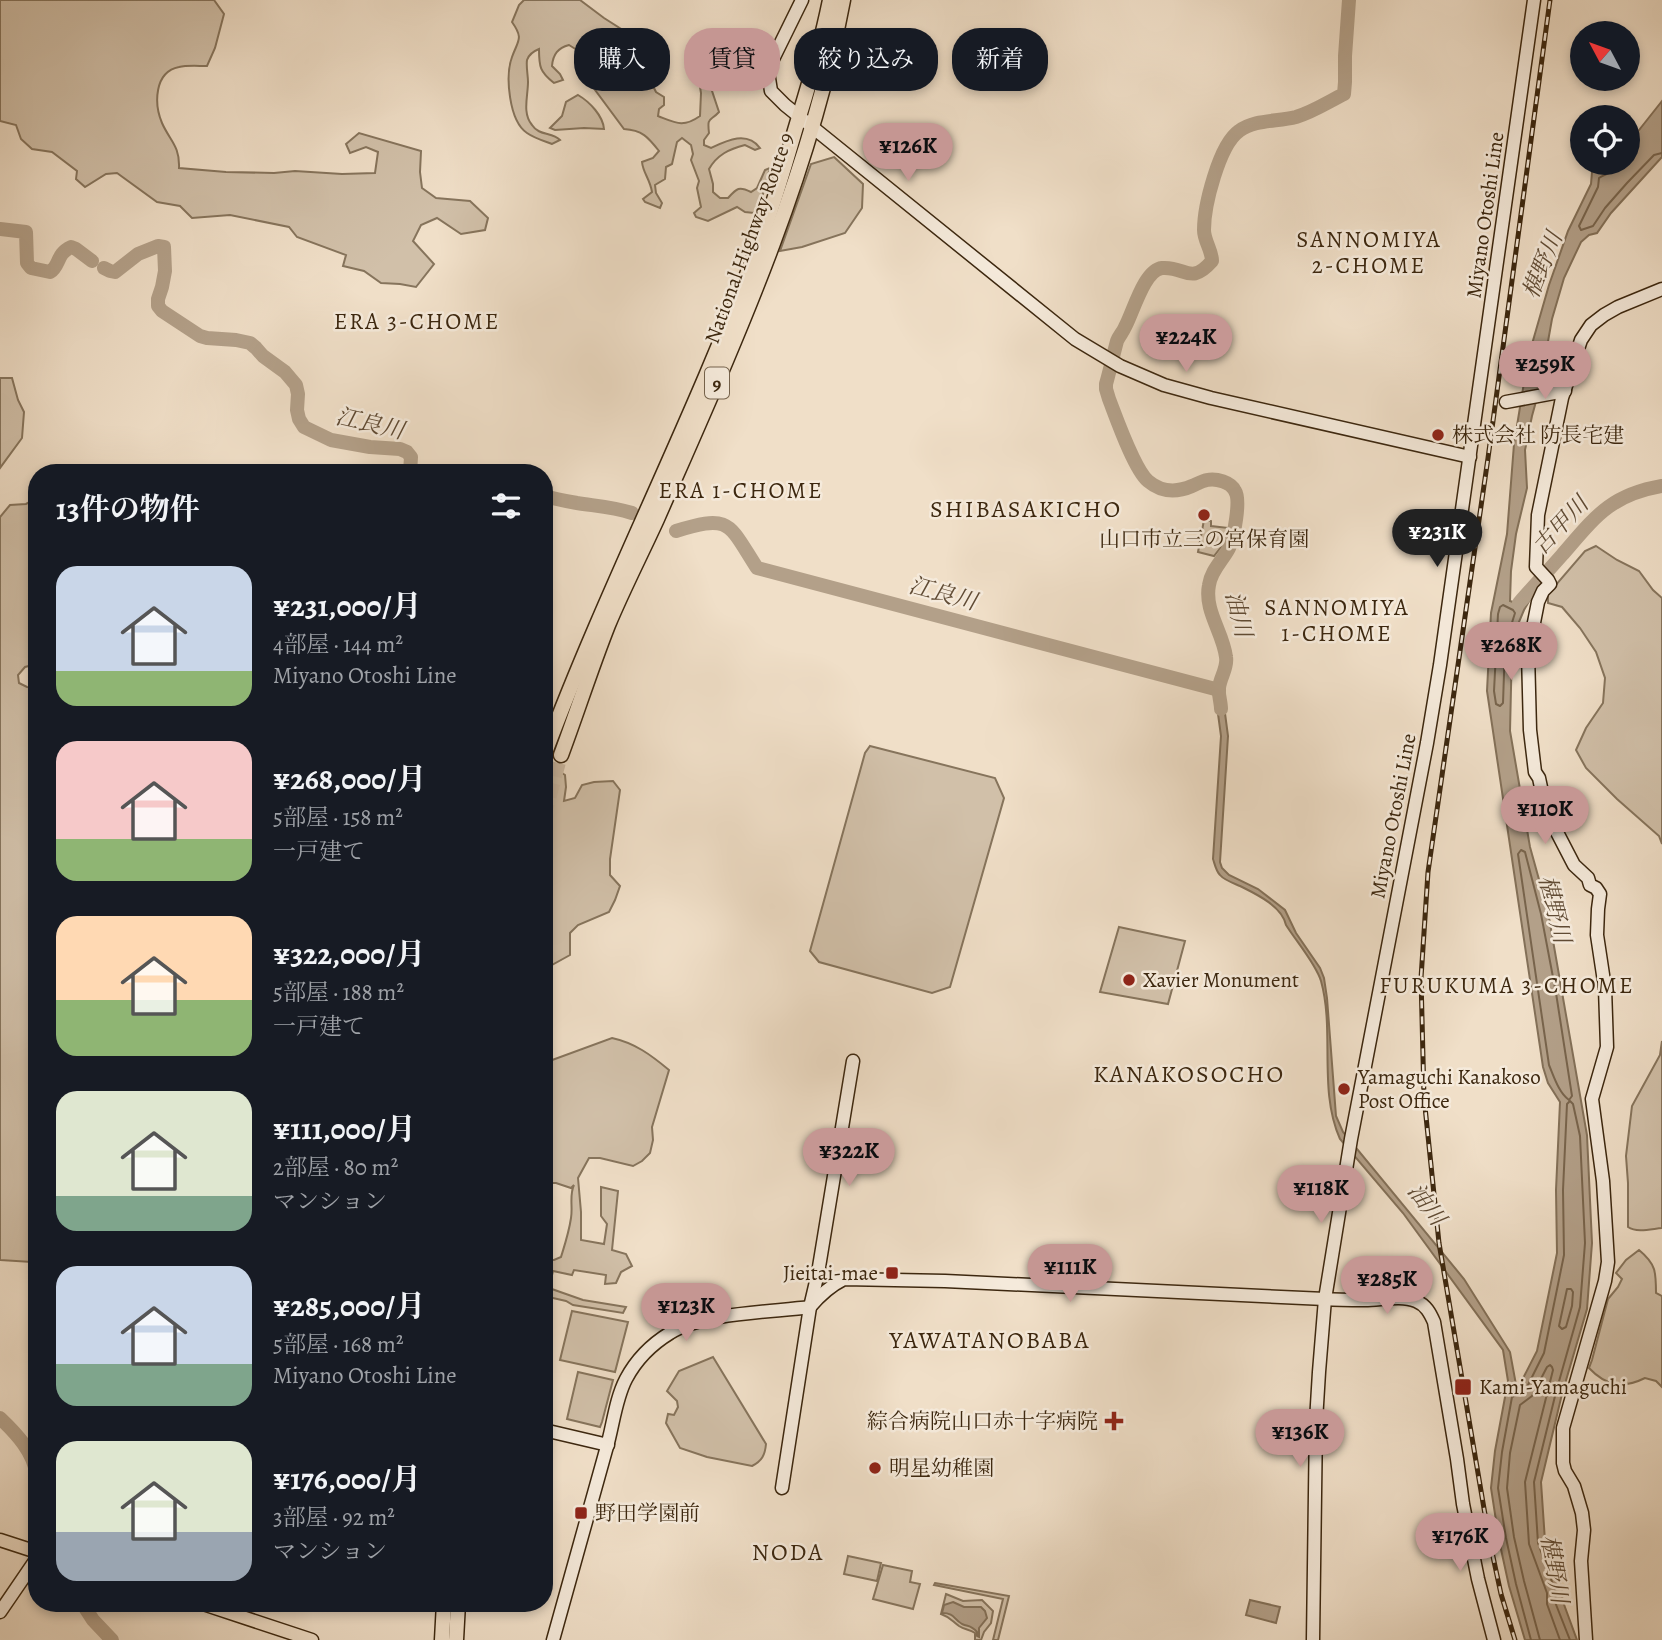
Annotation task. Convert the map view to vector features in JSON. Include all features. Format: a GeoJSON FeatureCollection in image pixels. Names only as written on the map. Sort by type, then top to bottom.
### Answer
{"type":"FeatureCollection","features":[{"type":"Feature","properties":{"kind":"highway","name":"National Highway Route 9"},"geometry":{"type":"LineString","coordinates":[[553,731],[572,680],[705,377],[759,244],[812,76],[830,0]]}},
{"type":"Feature","properties":{"kind":"highway","name":"National Highway Route 9"},"geometry":{"type":"LineString","coordinates":[[562,755],[609,624],[754,294],[788,202],[812,126],[843,0]]}},
{"type":"Feature","properties":{"kind":"highway"},"geometry":{"type":"LineString","coordinates":[[442,1640],[444,1612]]}},
{"type":"Feature","properties":{"kind":"highway"},"geometry":{"type":"LineString","coordinates":[[456,1640],[458,1612]]}},
{"type":"Feature","properties":{"kind":"main road"},"geometry":{"type":"LineString","coordinates":[[802,0],[768,72],[771,91],[1057,325],[1095,352],[1120,366],[1186,392],[1470,457]]}},
{"type":"Feature","properties":{"kind":"main road","name":"Miyano Otoshi Line"},"geometry":{"type":"LineString","coordinates":[[1314,1640],[1317,1421],[1325,1299],[1351,1139],[1440,665],[1534,0]]}},
{"type":"Feature","properties":{"kind":"main road"},"geometry":{"type":"LineString","coordinates":[[1586,1640],[1581,1561],[1584,1530],[1574,1486],[1563,1463],[1563,1428],[1608,1262],[1603,1181],[1592,1099],[1606,1053],[1605,988],[1597,934],[1600,894],[1574,865],[1546,811],[1539,778],[1535,772],[1530,730],[1528,653],[1538,602],[1550,584],[1538,571],[1535,561],[1538,515],[1563,392],[1576,353],[1591,325],[1604,314],[1662,289]]}},
{"type":"Feature","properties":{"kind":"main road"},"geometry":{"type":"LineString","coordinates":[[1508,401],[1563,392]]}},
{"type":"Feature","properties":{"kind":"main road"},"geometry":{"type":"LineString","coordinates":[[782,1488],[853,1061]]}},
{"type":"Feature","properties":{"kind":"main road"},"geometry":{"type":"LineString","coordinates":[[554,1640],[625,1381],[635,1364],[671,1332],[690,1323],[810,1307],[830,1286],[845,1279],[945,1281],[1325,1299],[1405,1298],[1423,1305],[1434,1322],[1462,1504],[1494,1640]]}},
{"type":"Feature","properties":{"kind":"main road"},"geometry":{"type":"LineString","coordinates":[[553,1432],[608,1445]]}},
{"type":"Feature","properties":{"kind":"main road"},"geometry":{"type":"LineString","coordinates":[[0,1540],[28,1549]]}},
{"type":"Feature","properties":{"kind":"main road"},"geometry":{"type":"LineString","coordinates":[[0,1612],[28,1571]]}},
{"type":"Feature","properties":{"kind":"main road"},"geometry":{"type":"LineString","coordinates":[[227,1612],[312,1640]]}},
{"type":"Feature","properties":{"kind":"shaded area"},"geometry":{"type":"Polygon","coordinates":[[[0,0],[214,0],[224,14],[207,66],[185,66],[171,70],[165,75],[158,90],[159,115],[176,149],[179,168],[226,172],[375,173],[378,152],[366,147],[350,153],[346,144],[359,133],[421,151],[422,188],[436,198],[470,201],[488,218],[485,230],[461,234],[437,218],[421,225],[413,241],[434,264],[416,287],[381,283],[364,271],[343,266],[346,255],[297,237],[289,227],[230,215],[192,218],[180,206],[157,202],[117,173],[106,174],[85,187],[76,179],[77,171],[52,152],[32,149],[21,139],[16,125],[0,121],[0,0]]]}},
{"type":"Feature","properties":{"kind":"shaded area"},"geometry":{"type":"Polygon","coordinates":[[[524,0],[580,0],[620,28],[574,28],[574,48],[569,45],[555,55],[552,66],[563,80],[554,83],[543,72],[539,49],[529,56],[526,110],[529,120],[538,131],[560,140],[552,144],[527,133],[512,109],[510,65],[519,40],[512,22],[524,0]]]}},
{"type":"Feature","properties":{"kind":"shaded area"},"geometry":{"type":"Polygon","coordinates":[[[596,91],[656,91],[664,97],[664,105],[659,109],[658,116],[679,123],[689,122],[700,116],[701,91],[712,91],[719,112],[709,122],[709,133],[704,145],[711,148],[743,138],[760,148],[755,150],[745,145],[720,156],[709,169],[713,192],[720,198],[728,198],[738,189],[751,192],[757,188],[765,170],[770,168],[760,205],[754,213],[737,207],[708,221],[696,217],[694,213],[701,207],[697,188],[699,181],[691,160],[691,145],[682,138],[677,142],[672,164],[666,167],[665,179],[655,185],[662,203],[660,208],[645,202],[643,199],[652,192],[642,162],[653,158],[659,151],[644,135],[624,129],[596,91]]]}},
{"type":"Feature","properties":{"kind":"shaded area"},"geometry":{"type":"Polygon","coordinates":[[[578,95],[595,110],[604,129],[550,128],[562,116],[566,102],[578,95]]]}},
{"type":"Feature","properties":{"kind":"shaded area"},"geometry":{"type":"Polygon","coordinates":[[[834,157],[863,184],[862,208],[845,233],[780,251],[811,164],[834,157]]]}},
{"type":"Feature","properties":{"kind":"shaded area"},"geometry":{"type":"Polygon","coordinates":[[[0,378],[12,378],[24,412],[22,438],[0,468],[0,378]]]}},
{"type":"Feature","properties":{"kind":"shaded area"},"geometry":{"type":"Polygon","coordinates":[[[28,503],[28,666],[18,675],[19,683],[28,687],[28,1262],[0,1260],[0,517],[10,505],[28,503]]]}},
{"type":"Feature","properties":{"kind":"shaded area"},"geometry":{"type":"Polygon","coordinates":[[[1204,520],[1211,521],[1211,526],[1229,528],[1225,542],[1214,556],[1198,552],[1204,520]]]}},
{"type":"Feature","properties":{"kind":"shaded area"},"geometry":{"type":"Polygon","coordinates":[[[1596,546],[1639,571],[1662,598],[1662,844],[1659,836],[1586,768],[1576,750],[1586,728],[1603,703],[1605,678],[1596,652],[1580,628],[1562,607],[1548,603],[1548,594],[1585,551],[1596,546]]]}},
{"type":"Feature","properties":{"kind":"shaded area"},"geometry":{"type":"Polygon","coordinates":[[[870,746],[995,778],[1004,798],[950,987],[932,993],[819,962],[810,951],[865,753],[870,746]]]}},
{"type":"Feature","properties":{"kind":"shaded area"},"geometry":{"type":"Polygon","coordinates":[[[553,767],[565,775],[564,801],[575,798],[582,785],[594,782],[613,781],[620,790],[610,875],[620,886],[609,912],[578,925],[570,933],[570,955],[553,964],[553,767]]]}},
{"type":"Feature","properties":{"kind":"shaded area"},"geometry":{"type":"Polygon","coordinates":[[[1119,927],[1185,941],[1168,1004],[1100,992],[1119,927]]]}},
{"type":"Feature","properties":{"kind":"shaded area"},"geometry":{"type":"Polygon","coordinates":[[[612,1038],[642,1050],[669,1070],[652,1127],[650,1153],[633,1166],[589,1158],[578,1178],[581,1240],[604,1244],[607,1224],[601,1216],[601,1187],[618,1191],[612,1250],[626,1254],[632,1266],[621,1272],[616,1283],[605,1284],[606,1275],[574,1270],[572,1275],[553,1271],[553,1260],[561,1257],[567,1238],[574,1185],[571,1188],[553,1183],[553,1060],[612,1038]]]}},
{"type":"Feature","properties":{"kind":"shaded area"},"geometry":{"type":"Polygon","coordinates":[[[1662,1041],[1662,1228],[1636,1230],[1628,1227],[1626,1156],[1632,1106],[1660,1055],[1662,1041]]]}},
{"type":"Feature","properties":{"kind":"shaded area"},"geometry":{"type":"Polygon","coordinates":[[[1639,1250],[1652,1264],[1656,1293],[1662,1296],[1662,1387],[1656,1381],[1645,1378],[1629,1384],[1615,1384],[1602,1379],[1589,1368],[1608,1299],[1622,1279],[1616,1273],[1626,1260],[1639,1250]]]}},
{"type":"Feature","properties":{"kind":"shaded area"},"geometry":{"type":"Polygon","coordinates":[[[553,1289],[583,1300],[626,1307],[623,1313],[573,1305],[553,1298],[553,1289]]]}},
{"type":"Feature","properties":{"kind":"shaded area"},"geometry":{"type":"Polygon","coordinates":[[[572,1311],[628,1322],[615,1372],[560,1360],[572,1311]]]}},
{"type":"Feature","properties":{"kind":"shaded area"},"geometry":{"type":"Polygon","coordinates":[[[713,1357],[766,1444],[762,1457],[752,1466],[707,1457],[680,1448],[666,1423],[668,1414],[674,1415],[678,1407],[677,1401],[667,1391],[679,1371],[713,1357]]]}},
{"type":"Feature","properties":{"kind":"shaded area"},"geometry":{"type":"Polygon","coordinates":[[[578,1372],[613,1380],[600,1427],[567,1419],[578,1372]]]}},
{"type":"Feature","properties":{"kind":"shaded area"},"geometry":{"type":"Polygon","coordinates":[[[848,1556],[881,1563],[877,1581],[844,1574],[848,1556]]]}},
{"type":"Feature","properties":{"kind":"shaded area"},"geometry":{"type":"Polygon","coordinates":[[[883,1565],[912,1571],[910,1582],[920,1584],[913,1609],[873,1599],[883,1565]]]}},
{"type":"Feature","properties":{"kind":"shaded area"},"geometry":{"type":"Polygon","coordinates":[[[935,1583],[1009,1596],[998,1640],[993,1640],[1003,1599],[934,1585],[935,1583]]]}},
{"type":"Feature","properties":{"kind":"shaded area"},"geometry":{"type":"Polygon","coordinates":[[[946,1594],[963,1601],[982,1600],[993,1611],[991,1623],[981,1640],[975,1640],[975,1633],[941,1614],[946,1594]]]}},
{"type":"Feature","properties":{"kind":"water"},"geometry":{"type":"Polygon","coordinates":[[[1662,101],[1662,157],[1611,213],[1597,233],[1589,235],[1581,242],[1564,278],[1552,319],[1545,369],[1525,450],[1527,488],[1511,571],[1510,601],[1516,603],[1527,592],[1536,589],[1516,629],[1512,646],[1510,731],[1530,847],[1548,912],[1587,1135],[1592,1243],[1587,1309],[1562,1394],[1541,1482],[1545,1541],[1577,1640],[1525,1640],[1509,1586],[1491,1488],[1508,1381],[1503,1350],[1403,1213],[1340,1139],[1330,1101],[1325,1000],[1315,967],[1274,906],[1224,878],[1217,870],[1213,859],[1221,736],[1216,699],[1219,690],[1223,698],[1228,736],[1220,862],[1222,868],[1229,875],[1258,889],[1285,910],[1296,933],[1320,968],[1327,998],[1336,1116],[1343,1132],[1464,1279],[1510,1352],[1517,1390],[1537,1351],[1557,1253],[1556,1190],[1560,1102],[1548,1083],[1543,1067],[1487,691],[1491,613],[1507,534],[1514,444],[1528,358],[1549,285],[1568,231],[1591,184],[1592,175],[1640,175],[1640,129],[1662,101]]]}},
{"type":"Feature","properties":{"kind":"water"},"geometry":{"type":"Polygon","coordinates":[[[1250,1600],[1280,1607],[1276,1623],[1246,1615],[1250,1600]]]}},
{"type":"Feature","properties":{"kind":"water"},"geometry":{"type":"Polygon","coordinates":[[[953,1602],[964,1607],[981,1607],[985,1611],[987,1618],[979,1628],[979,1637],[973,1628],[962,1624],[952,1615],[942,1613],[944,1605],[953,1602]]]}},
{"type":"Feature","properties":{"kind":"waterway","name":"油川"},"geometry":{"type":"LineString","coordinates":[[1221,709],[1219,688],[1226,657],[1211,613],[1208,595],[1212,575],[1231,543],[1237,496],[1230,485],[1219,480],[1207,480],[1174,490],[1163,489],[1148,481],[1137,466],[1126,442],[1106,384],[1117,341],[1150,276],[1162,268],[1193,274],[1212,261],[1204,234],[1207,206],[1219,162],[1232,138],[1252,124],[1296,117],[1344,94],[1349,0]]}},
{"type":"Feature","properties":{"kind":"waterway","name":"江良川"},"geometry":{"type":"LineString","coordinates":[[0,229],[26,232],[27,263],[31,268],[50,272],[63,253],[71,247],[92,261]]}},
{"type":"Feature","properties":{"kind":"waterway","name":"江良川"},"geometry":{"type":"LineString","coordinates":[[104,268],[115,272],[138,254],[158,246],[164,247],[165,271],[158,299],[158,306],[162,311],[200,336],[250,343],[285,372],[296,385],[297,410],[304,427],[331,440],[400,449],[411,457],[411,464]]}},
{"type":"Feature","properties":{"kind":"waterway","name":"古甲川"},"geometry":{"type":"LineString","coordinates":[[1519,603],[1594,519],[1629,495],[1662,486]]}},
{"type":"Feature","properties":{"kind":"waterway","name":"江良川"},"geometry":{"type":"LineString","coordinates":[[553,498],[632,513]]}},
{"type":"Feature","properties":{"kind":"waterway","name":"江良川"},"geometry":{"type":"LineString","coordinates":[[676,531],[718,523],[733,532],[757,568],[1219,690]]}},
{"type":"Feature","properties":{"kind":"waterway"},"geometry":{"type":"LineString","coordinates":[[0,1418],[28,1451]]}},
{"type":"Feature","properties":{"kind":"waterway"},"geometry":{"type":"LineString","coordinates":[[88,1612],[112,1640]]}},
{"type":"Feature","properties":{"kind":"tunnel"},"geometry":{"type":"LineString","coordinates":[[553,784],[561,755]]}},
{"type":"Feature","properties":{"kind":"railway"},"geometry":{"type":"LineString","coordinates":[[1515,1640],[1501,1594],[1489,1538],[1439,1243],[1424,1097],[1421,978],[1428,872],[1550,0]]}},
{"type":"Feature","properties":{"kind":"place","name":"株式会社 防長宅建"},"geometry":{"type":"Point","coordinates":[1438,435]}},
{"type":"Feature","properties":{"kind":"place","name":"山口市立三の宮保育園"},"geometry":{"type":"Point","coordinates":[1204,515]}},
{"type":"Feature","properties":{"kind":"place","name":"Xavier Monument"},"geometry":{"type":"Point","coordinates":[1129,980]}},
{"type":"Feature","properties":{"kind":"place","name":"Yamaguchi Kanakoso Post Office"},"geometry":{"type":"Point","coordinates":[1344,1089]}},
{"type":"Feature","properties":{"kind":"place","name":"Jieitai-mae"},"geometry":{"type":"Point","coordinates":[892,1273]}},
{"type":"Feature","properties":{"kind":"place","name":"Kami-Yamaguchi"},"geometry":{"type":"Point","coordinates":[1463,1387]}},
{"type":"Feature","properties":{"kind":"place","name":"綜合病院山口赤十字病院"},"geometry":{"type":"Point","coordinates":[1114,1421]}},
{"type":"Feature","properties":{"kind":"place","name":"明星幼稚園"},"geometry":{"type":"Point","coordinates":[875,1468]}},
{"type":"Feature","properties":{"kind":"place","name":"野田学園前"},"geometry":{"type":"Point","coordinates":[581,1513]}},
{"type":"Feature","properties":{"kind":"district","name":"SANNOMIYA 2-CHOME"},"geometry":{"type":"Point","coordinates":[1369,252]}},
{"type":"Feature","properties":{"kind":"district","name":"ERA 3-CHOME"},"geometry":{"type":"Point","coordinates":[417,321]}},
{"type":"Feature","properties":{"kind":"district","name":"ERA 1-CHOME"},"geometry":{"type":"Point","coordinates":[741,490]}},
{"type":"Feature","properties":{"kind":"district","name":"SHIBASAKICHO"},"geometry":{"type":"Point","coordinates":[1026,509]}},
{"type":"Feature","properties":{"kind":"district","name":"SANNOMIYA 1-CHOME"},"geometry":{"type":"Point","coordinates":[1337,620]}},
{"type":"Feature","properties":{"kind":"district","name":"FURUKUMA 3-CHOME"},"geometry":{"type":"Point","coordinates":[1507,985]}},
{"type":"Feature","properties":{"kind":"district","name":"KANAKOSOCHO"},"geometry":{"type":"Point","coordinates":[1189,1074]}},
{"type":"Feature","properties":{"kind":"district","name":"YAWATANOBABA"},"geometry":{"type":"Point","coordinates":[990,1340]}},
{"type":"Feature","properties":{"kind":"district","name":"NODA"},"geometry":{"type":"Point","coordinates":[788,1552]}},
{"type":"Feature","properties":{"kind":"water label","name":"椹野川"},"geometry":{"type":"Point","coordinates":[1542,265]}},
{"type":"Feature","properties":{"kind":"water label","name":"椹野川"},"geometry":{"type":"Point","coordinates":[1555,909]}},
{"type":"Feature","properties":{"kind":"water label","name":"椹野川"},"geometry":{"type":"Point","coordinates":[1555,1569]}}]}
